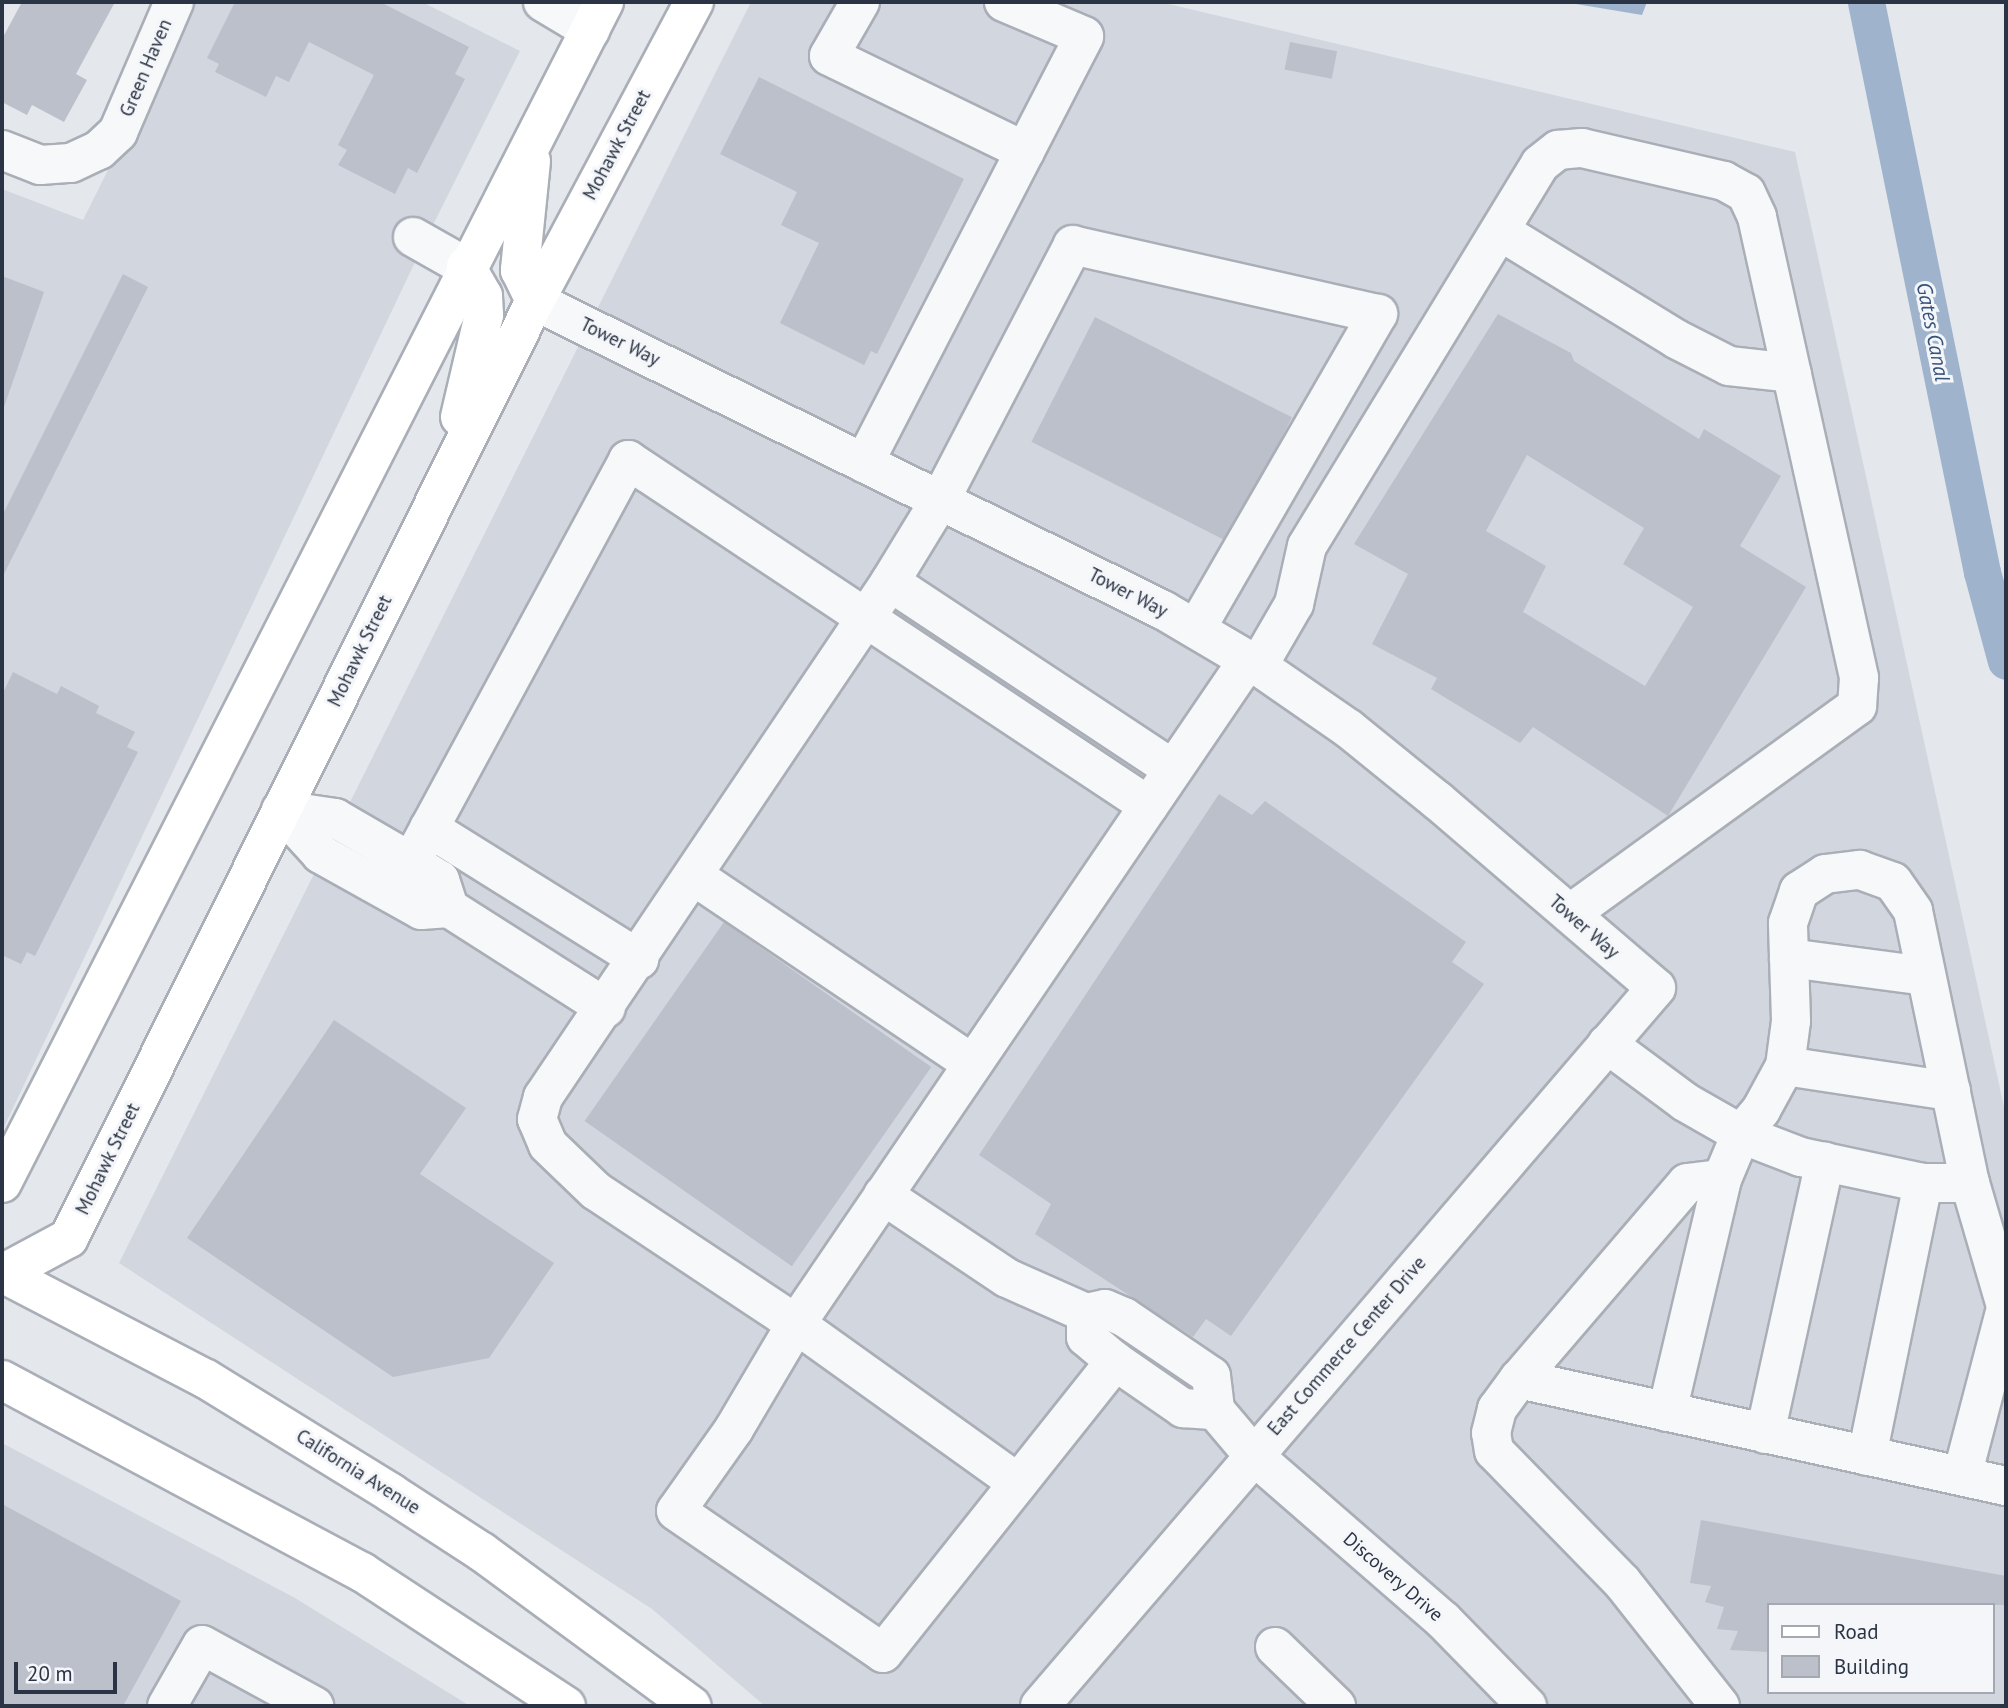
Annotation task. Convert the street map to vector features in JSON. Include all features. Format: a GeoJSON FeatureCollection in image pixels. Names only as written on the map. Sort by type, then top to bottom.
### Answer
{"type":"FeatureCollection","features":[{"type":"Feature","properties":{"kind":"main road","name":"Mohawk Street"},"geometry":{"type":"LineString","coordinates":[[2,1272],[69,1238],[535,301],[694,2]]}},
{"type":"Feature","properties":{"kind":"main road"},"geometry":{"type":"LineString","coordinates":[[2,1183],[466,267],[597,16]]}},
{"type":"Feature","properties":{"kind":"main road"},"geometry":{"type":"LineString","coordinates":[[535,135],[520,241],[520,270],[535,301]]}},
{"type":"Feature","properties":{"kind":"main road"},"geometry":{"type":"LineString","coordinates":[[444,484],[484,315],[483,296],[466,267]]}},
{"type":"Feature","properties":{"kind":"main road","name":"California Avenue"},"geometry":{"type":"LineString","coordinates":[[2,1272],[206,1379],[338,1459],[482,1552],[692,1706]]}},
{"type":"Feature","properties":{"kind":"main road"},"geometry":{"type":"LineString","coordinates":[[2,1380],[362,1572],[566,1706]]}},
{"type":"Feature","properties":{"kind":"street","name":"Green Haven"},"geometry":{"type":"LineString","coordinates":[[2,150],[40,164],[71,163],[99,150],[118,132],[174,2]]}},
{"type":"Feature","properties":{"kind":"street"},"geometry":{"type":"LineString","coordinates":[[543,2],[597,16]]}},
{"type":"Feature","properties":{"kind":"street"},"geometry":{"type":"LineString","coordinates":[[860,2],[829,57],[1025,151]]}},
{"type":"Feature","properties":{"kind":"street"},"geometry":{"type":"LineString","coordinates":[[864,463],[1084,36],[1004,2]]}},
{"type":"Feature","properties":{"kind":"street"},"geometry":{"type":"LineString","coordinates":[[1115,1361],[883,1653],[676,1511],[734,1430],[796,1324],[1173,769],[1294,604],[1307,546],[1541,164],[1558,150],[1582,148],[1724,181],[1746,193],[1757,217],[1859,678],[1857,706],[1570,914]]}},
{"type":"Feature","properties":{"kind":"street"},"geometry":{"type":"LineString","coordinates":[[1500,231],[1676,339],[1729,366],[1792,373]]}},
{"type":"Feature","properties":{"kind":"street"},"geometry":{"type":"LineString","coordinates":[[413,237],[466,267]]}},
{"type":"Feature","properties":{"kind":"street"},"geometry":{"type":"LineString","coordinates":[[1018,1483],[796,1324],[596,1191],[548,1145],[540,1132],[538,1108],[890,582],[940,500],[1073,246],[1378,314],[1196,629]]}},
{"type":"Feature","properties":{"kind":"street","name":"Tower Way"},"geometry":{"type":"LineString","coordinates":[[535,301],[1196,629],[1253,663],[1359,737],[1656,988]]}},
{"type":"Feature","properties":{"kind":"street"},"geometry":{"type":"LineString","coordinates":[[411,862],[628,460],[1149,806]]}},
{"type":"Feature","properties":{"kind":"street"},"geometry":{"type":"LineString","coordinates":[[890,582],[1173,769]]}},
{"type":"Feature","properties":{"kind":"street"},"geometry":{"type":"LineString","coordinates":[[281,810],[335,818],[411,862],[440,880],[449,908]]}},
{"type":"Feature","properties":{"kind":"street"},"geometry":{"type":"LineString","coordinates":[[281,810],[321,854],[421,910],[449,908],[606,1008]]}},
{"type":"Feature","properties":{"kind":"street"},"geometry":{"type":"LineString","coordinates":[[429,828],[639,959]]}},
{"type":"Feature","properties":{"kind":"street"},"geometry":{"type":"LineString","coordinates":[[1667,1412],[1722,1179],[1741,1134],[1761,1110],[1785,1066],[1791,1021],[1788,923],[1799,891],[1825,874],[1860,870],[1893,882],[1913,911],[1970,1183],[2006,1307],[1962,1476]]}},
{"type":"Feature","properties":{"kind":"street"},"geometry":{"type":"LineString","coordinates":[[694,876],[973,1064]]}},
{"type":"Feature","properties":{"kind":"street"},"geometry":{"type":"LineString","coordinates":[[1788,958],[1926,976]]}},
{"type":"Feature","properties":{"kind":"street","name":"East Commerce Center Drive"},"geometry":{"type":"LineString","coordinates":[[1041,1706],[1253,1455],[1656,988]]}},
{"type":"Feature","properties":{"kind":"street"},"geometry":{"type":"LineString","coordinates":[[1607,1044],[1685,1102],[1741,1134],[1825,1163],[1923,1183],[1970,1183]]}},
{"type":"Feature","properties":{"kind":"street"},"geometry":{"type":"LineString","coordinates":[[1785,1066],[1951,1091]]}},
{"type":"Feature","properties":{"kind":"street"},"geometry":{"type":"LineString","coordinates":[[1765,1434],[1825,1163]]}},
{"type":"Feature","properties":{"kind":"street"},"geometry":{"type":"LineString","coordinates":[[1720,1706],[1622,1582],[1494,1451],[1491,1433],[1497,1409],[1518,1380],[1687,1183],[1722,1179]]}},
{"type":"Feature","properties":{"kind":"street"},"geometry":{"type":"LineString","coordinates":[[1867,1456],[1923,1183]]}},
{"type":"Feature","properties":{"kind":"street"},"geometry":{"type":"LineString","coordinates":[[883,1195],[1007,1278],[1086,1313],[1105,1309],[1171,1346],[1211,1376],[1215,1410],[1184,1408],[1115,1361],[1086,1337],[1086,1313]]}},
{"type":"Feature","properties":{"kind":"street"},"geometry":{"type":"LineString","coordinates":[[1518,1380],[2006,1486]]}},
{"type":"Feature","properties":{"kind":"street","name":"Discovery Drive"},"geometry":{"type":"LineString","coordinates":[[1215,1410],[1253,1455],[1444,1621],[1527,1706]]}},
{"type":"Feature","properties":{"kind":"street"},"geometry":{"type":"LineString","coordinates":[[167,1706],[202,1645],[314,1706]]}},
{"type":"Feature","properties":{"kind":"street"},"geometry":{"type":"LineString","coordinates":[[1275,1647],[1336,1706]]}},
{"type":"Feature","properties":{"kind":"shaded area"},"geometry":{"type":"Polygon","coordinates":[[[192,2],[422,2],[520,51],[426,239],[2,1131],[2,189],[83,220],[192,2]]]}},
{"type":"Feature","properties":{"kind":"shaded area"},"geometry":{"type":"Polygon","coordinates":[[[751,2],[1160,2],[1795,152],[2006,1116],[2006,1706],[765,1706],[652,1609],[119,1263],[751,2]]]}},
{"type":"Feature","properties":{"kind":"shaded area"},"geometry":{"type":"Polygon","coordinates":[[[2,1443],[295,1598],[470,1706],[2,1706],[2,1443]]]}},
{"type":"Feature","properties":{"kind":"water"},"geometry":{"type":"Polygon","coordinates":[[[1564,2],[1647,2],[1642,15],[1564,2]]]}},
{"type":"Feature","properties":{"kind":"building"},"geometry":{"type":"Polygon","coordinates":[[[22,2],[115,2],[76,74],[87,80],[64,122],[32,105],[27,115],[2,102],[2,39],[22,2]]]}},
{"type":"Feature","properties":{"kind":"building"},"geometry":{"type":"Polygon","coordinates":[[[235,2],[380,2],[469,47],[455,74],[465,79],[417,173],[408,168],[395,194],[338,165],[347,150],[338,145],[374,75],[309,42],[289,82],[276,76],[266,97],[215,72],[219,64],[207,58],[235,2]]]}},
{"type":"Feature","properties":{"kind":"building"},"geometry":{"type":"Polygon","coordinates":[[[1290,42],[1337,51],[1332,79],[1285,69],[1290,42]]]}},
{"type":"Feature","properties":{"kind":"building"},"geometry":{"type":"Polygon","coordinates":[[[759,77],[964,179],[877,354],[871,351],[864,365],[780,323],[819,243],[781,225],[797,192],[720,154],[759,77]]]}},
{"type":"Feature","properties":{"kind":"building"},"geometry":{"type":"Polygon","coordinates":[[[123,274],[148,287],[2,578],[2,516],[123,274]]]}},
{"type":"Feature","properties":{"kind":"building"},"geometry":{"type":"Polygon","coordinates":[[[2,276],[44,292],[4,407],[2,406],[2,276]]]}},
{"type":"Feature","properties":{"kind":"building"},"geometry":{"type":"Polygon","coordinates":[[[1498,314],[1571,353],[1574,361],[1699,439],[1704,429],[1781,476],[1740,546],[1806,587],[1668,816],[1533,727],[1520,743],[1431,689],[1437,678],[1372,644],[1408,574],[1354,544],[1498,314]],[[1527,455],[1486,531],[1546,566],[1523,612],[1645,686],[1693,607],[1623,564],[1644,528],[1527,455]]]}},
{"type":"Feature","properties":{"kind":"building"},"geometry":{"type":"Polygon","coordinates":[[[1095,317],[1292,417],[1228,542],[1031,442],[1095,317]]]}},
{"type":"Feature","properties":{"kind":"building"},"geometry":{"type":"Polygon","coordinates":[[[13,672],[57,694],[61,686],[99,706],[96,713],[135,732],[127,747],[138,752],[35,956],[27,952],[21,964],[2,955],[2,695],[13,672]]]}},
{"type":"Feature","properties":{"kind":"building"},"geometry":{"type":"Polygon","coordinates":[[[1219,794],[1252,815],[1265,801],[1466,942],[1452,962],[1484,984],[1231,1336],[1206,1319],[1193,1337],[1035,1234],[1051,1204],[979,1155],[1219,794]]]}},
{"type":"Feature","properties":{"kind":"building"},"geometry":{"type":"Polygon","coordinates":[[[724,922],[931,1067],[792,1266],[585,1121],[724,922]]]}},
{"type":"Feature","properties":{"kind":"building"},"geometry":{"type":"Polygon","coordinates":[[[334,1020],[466,1108],[420,1174],[554,1263],[489,1358],[393,1377],[187,1238],[334,1020]]]}},
{"type":"Feature","properties":{"kind":"building"},"geometry":{"type":"Polygon","coordinates":[[[2,1504],[181,1601],[123,1706],[2,1706],[2,1504]]]}},
{"type":"Feature","properties":{"kind":"building"},"geometry":{"type":"Polygon","coordinates":[[[1701,1520],[2006,1576],[2006,1605],[1766,1603],[1766,1652],[1730,1650],[1738,1631],[1717,1629],[1724,1607],[1705,1602],[1711,1586],[1690,1583],[1701,1520]]]}},
{"type":"Feature","properties":{"kind":"waterway","name":"Gates Canal"},"geometry":{"type":"LineString","coordinates":[[1866,2],[1982,572],[2006,661]]}}]}
